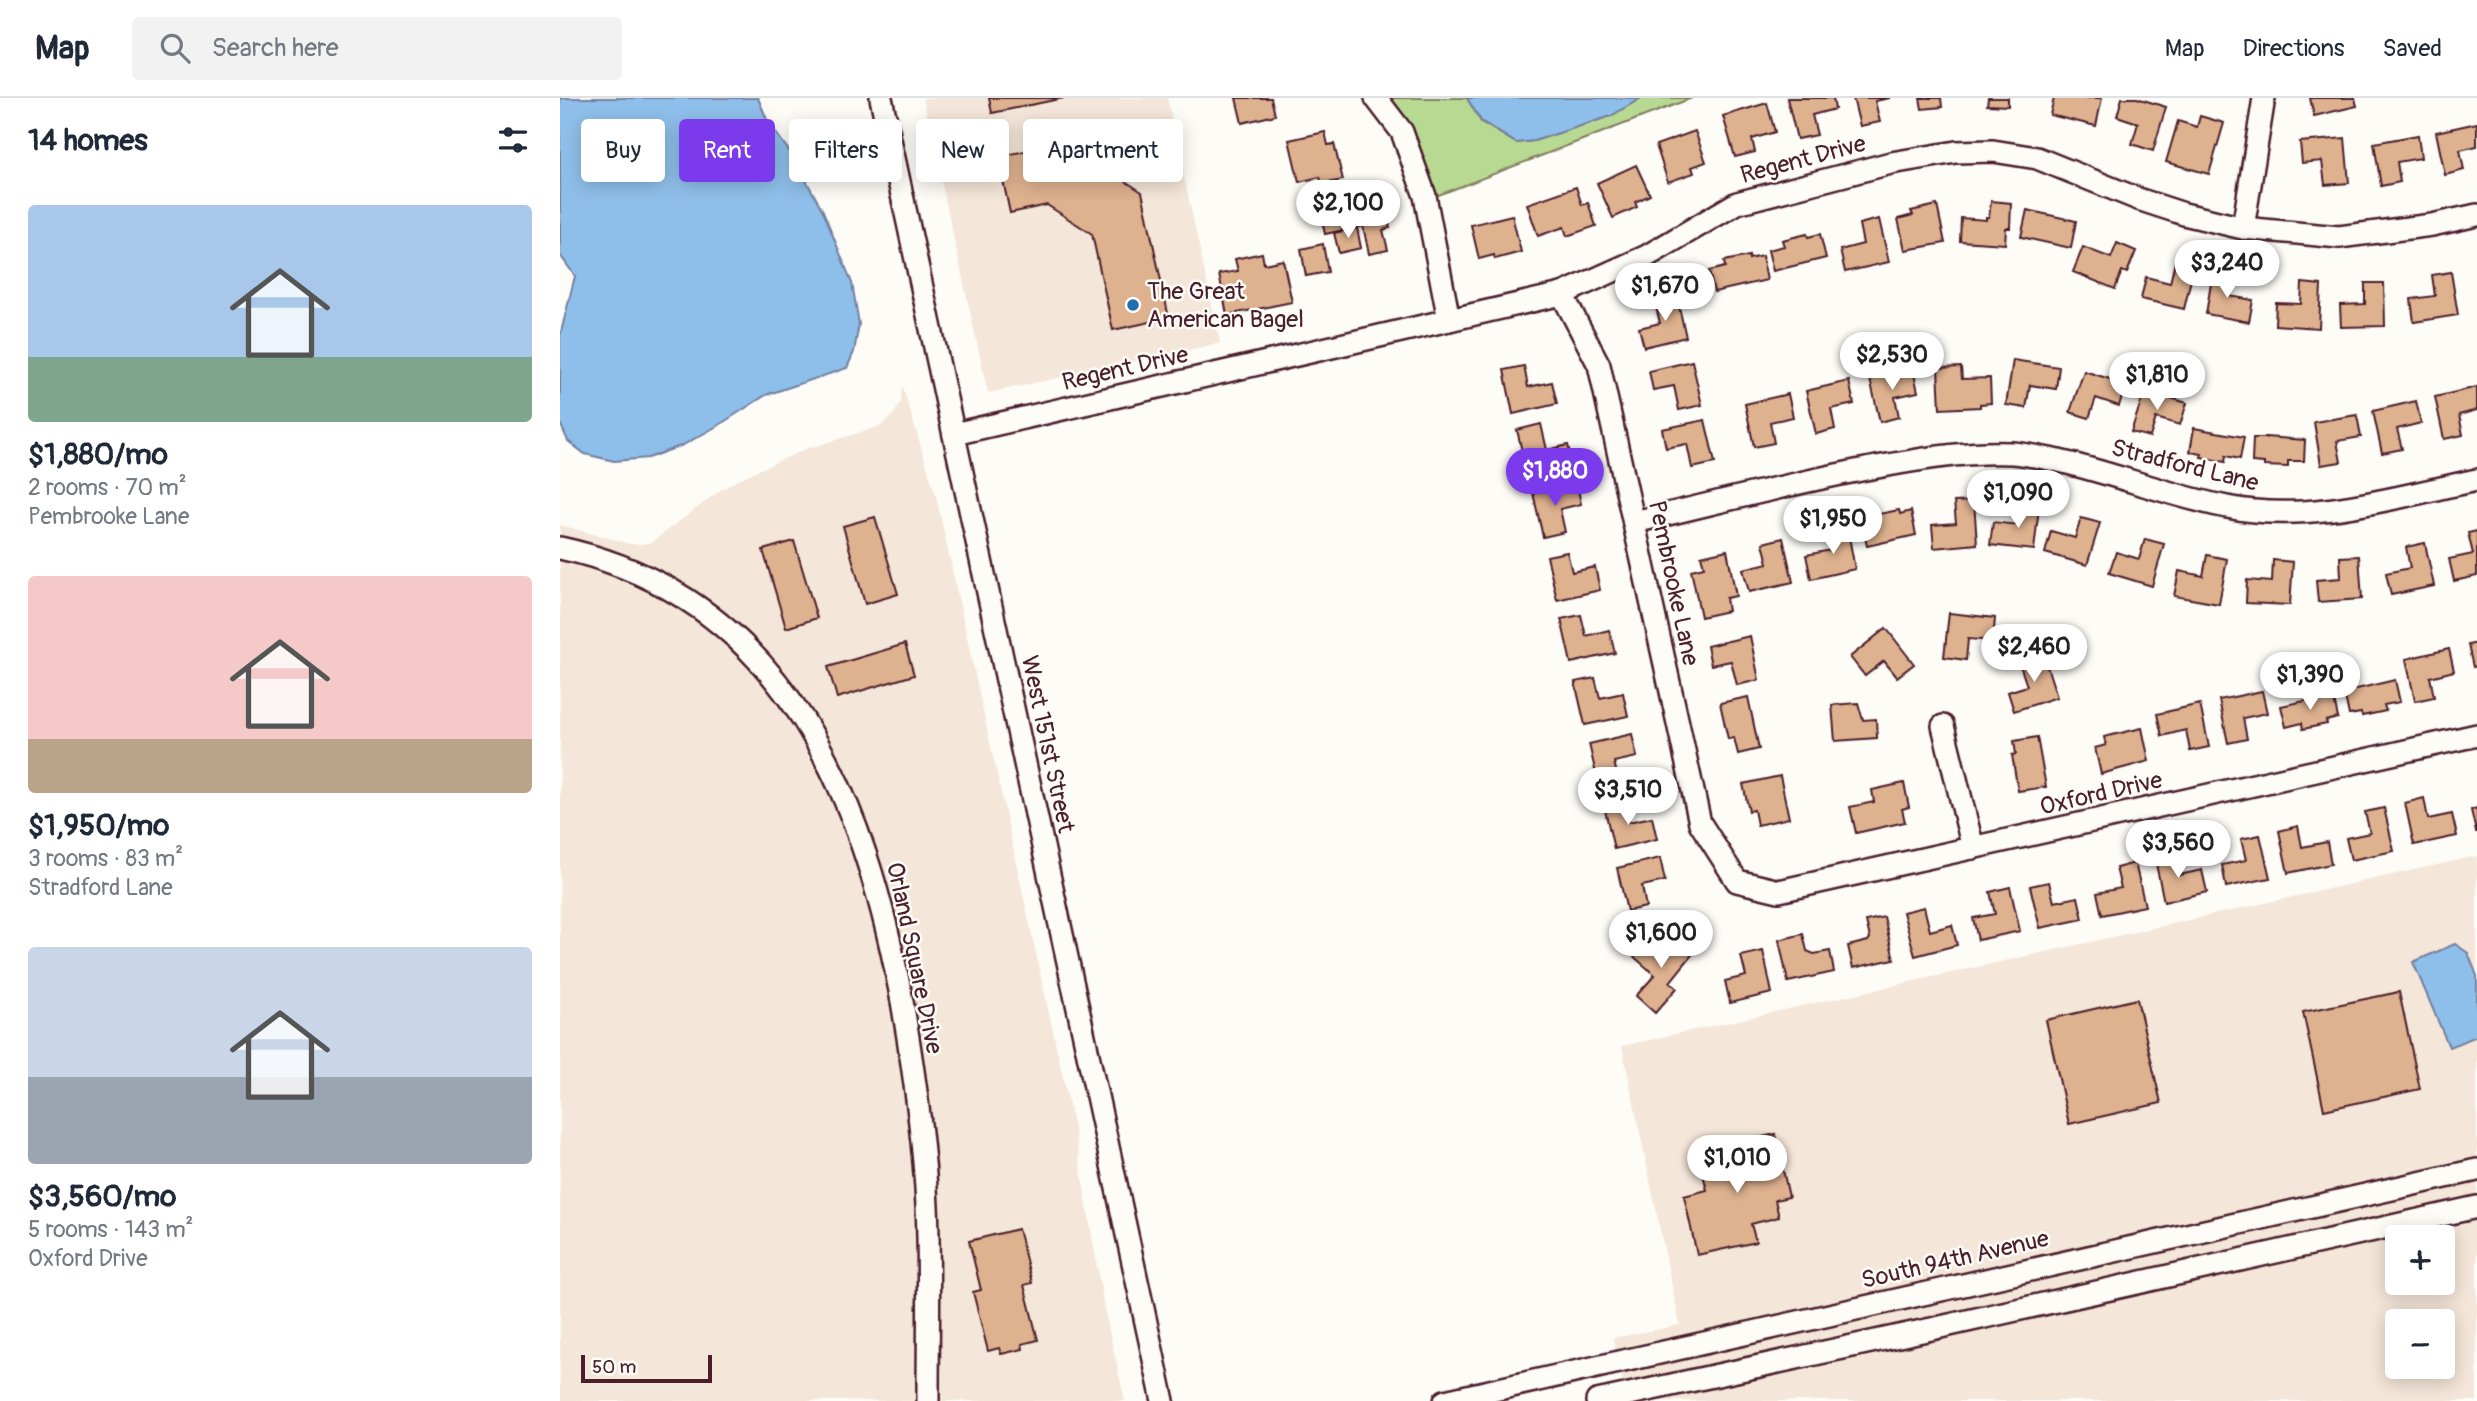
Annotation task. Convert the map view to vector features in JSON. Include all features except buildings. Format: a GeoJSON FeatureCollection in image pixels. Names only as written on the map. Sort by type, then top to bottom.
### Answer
{"type":"FeatureCollection","features":[{"type":"Feature","properties":{"kind":"street","name":"West 151st Street"},"geometry":{"type":"LineString","coordinates":[[881,98],[1160,1396]]}},
{"type":"Feature","properties":{"kind":"street"},"geometry":{"type":"LineString","coordinates":[[1377,98],[1402,132],[1425,196],[1449,320]]}},
{"type":"Feature","properties":{"kind":"street"},"geometry":{"type":"LineString","coordinates":[[2243,228],[2264,98]]}},
{"type":"Feature","properties":{"kind":"street","name":"Regent Drive"},"geometry":{"type":"LineString","coordinates":[[954,435],[1562,294],[1647,256],[1738,203],[1891,163],[1956,152],[1993,152],[2037,158],[2138,199],[2184,214],[2243,228],[2339,237],[2432,225],[2477,215]]}},
{"type":"Feature","properties":{"kind":"street","name":"Pembrooke Lane"},"geometry":{"type":"LineString","coordinates":[[1562,294],[1599,365],[1700,823],[1737,881]]}},
{"type":"Feature","properties":{"kind":"street","name":"Stradford Lane"},"geometry":{"type":"LineString","coordinates":[[1634,522],[1835,475],[1966,453],[2015,453],[2039,457],[2228,508],[2281,513],[2341,509],[2477,480]]}},
{"type":"Feature","properties":{"kind":"street","name":"Orland Square Drive"},"geometry":{"type":"LineString","coordinates":[[560,548],[591,556],[666,586],[722,625],[754,653],[782,686],[822,750],[839,784],[867,857],[884,914],[913,1066],[927,1207],[929,1401]]}},
{"type":"Feature","properties":{"kind":"street"},"geometry":{"type":"LineString","coordinates":[[1943,726],[1973,848]]}},
{"type":"Feature","properties":{"kind":"street","name":"Oxford Drive"},"geometry":{"type":"LineString","coordinates":[[1737,881],[1779,891],[2477,735]]}},
{"type":"Feature","properties":{"kind":"street","name":"South 94th Avenue"},"geometry":{"type":"LineString","coordinates":[[1445,1401],[2477,1170]]}},
{"type":"Feature","properties":{"kind":"street"},"geometry":{"type":"LineString","coordinates":[[1597,1401],[2477,1207]]}},
{"type":"Feature","properties":{"kind":"shaded area"},"geometry":{"type":"Polygon","coordinates":[[[923,98],[1167,98],[1172,119],[1023,119],[1023,182],[1183,182],[1183,172],[1220,343],[988,393],[942,182],[1009,182],[1009,119],[928,119],[923,98]]]}},
{"type":"Feature","properties":{"kind":"shaded area"},"geometry":{"type":"Polygon","coordinates":[[[902,385],[936,496],[1074,1128],[1104,1308],[1125,1401],[560,1401],[560,525],[630,544],[652,542],[722,489],[745,476],[806,449],[881,426],[894,414],[901,402],[902,385]]]}},
{"type":"Feature","properties":{"kind":"shaded area"},"geometry":{"type":"Polygon","coordinates":[[[2477,856],[2477,1401],[1627,1401],[1613,1338],[1680,1325],[1622,1046],[2477,856]]]}},
{"type":"Feature","properties":{"kind":"green space"},"geometry":{"type":"Polygon","coordinates":[[[1389,98],[1467,98],[1481,122],[1516,143],[1534,141],[1610,116],[1641,98],[1692,98],[1436,196],[1417,148],[1389,98]]]}},
{"type":"Feature","properties":{"kind":"water"},"geometry":{"type":"Polygon","coordinates":[[[560,98],[758,98],[767,119],[679,119],[679,182],[775,182],[775,132],[789,151],[789,182],[807,182],[823,211],[852,283],[859,324],[854,352],[847,368],[766,395],[683,445],[648,458],[614,461],[585,454],[568,441],[560,423],[560,336],[575,276],[560,255],[560,98]]]}},
{"type":"Feature","properties":{"kind":"water"},"geometry":{"type":"Polygon","coordinates":[[[1467,98],[1641,98],[1611,116],[1534,141],[1516,143],[1481,121],[1467,98]]]}},
{"type":"Feature","properties":{"kind":"water"},"geometry":{"type":"Polygon","coordinates":[[[2455,944],[2468,953],[2477,976],[2477,1036],[2449,1047],[2413,962],[2455,944]]]}},
{"type":"Feature","properties":{"kind":"place","name":"The Great American Bagel"},"geometry":{"type":"Point","coordinates":[1133,305]}}]}
